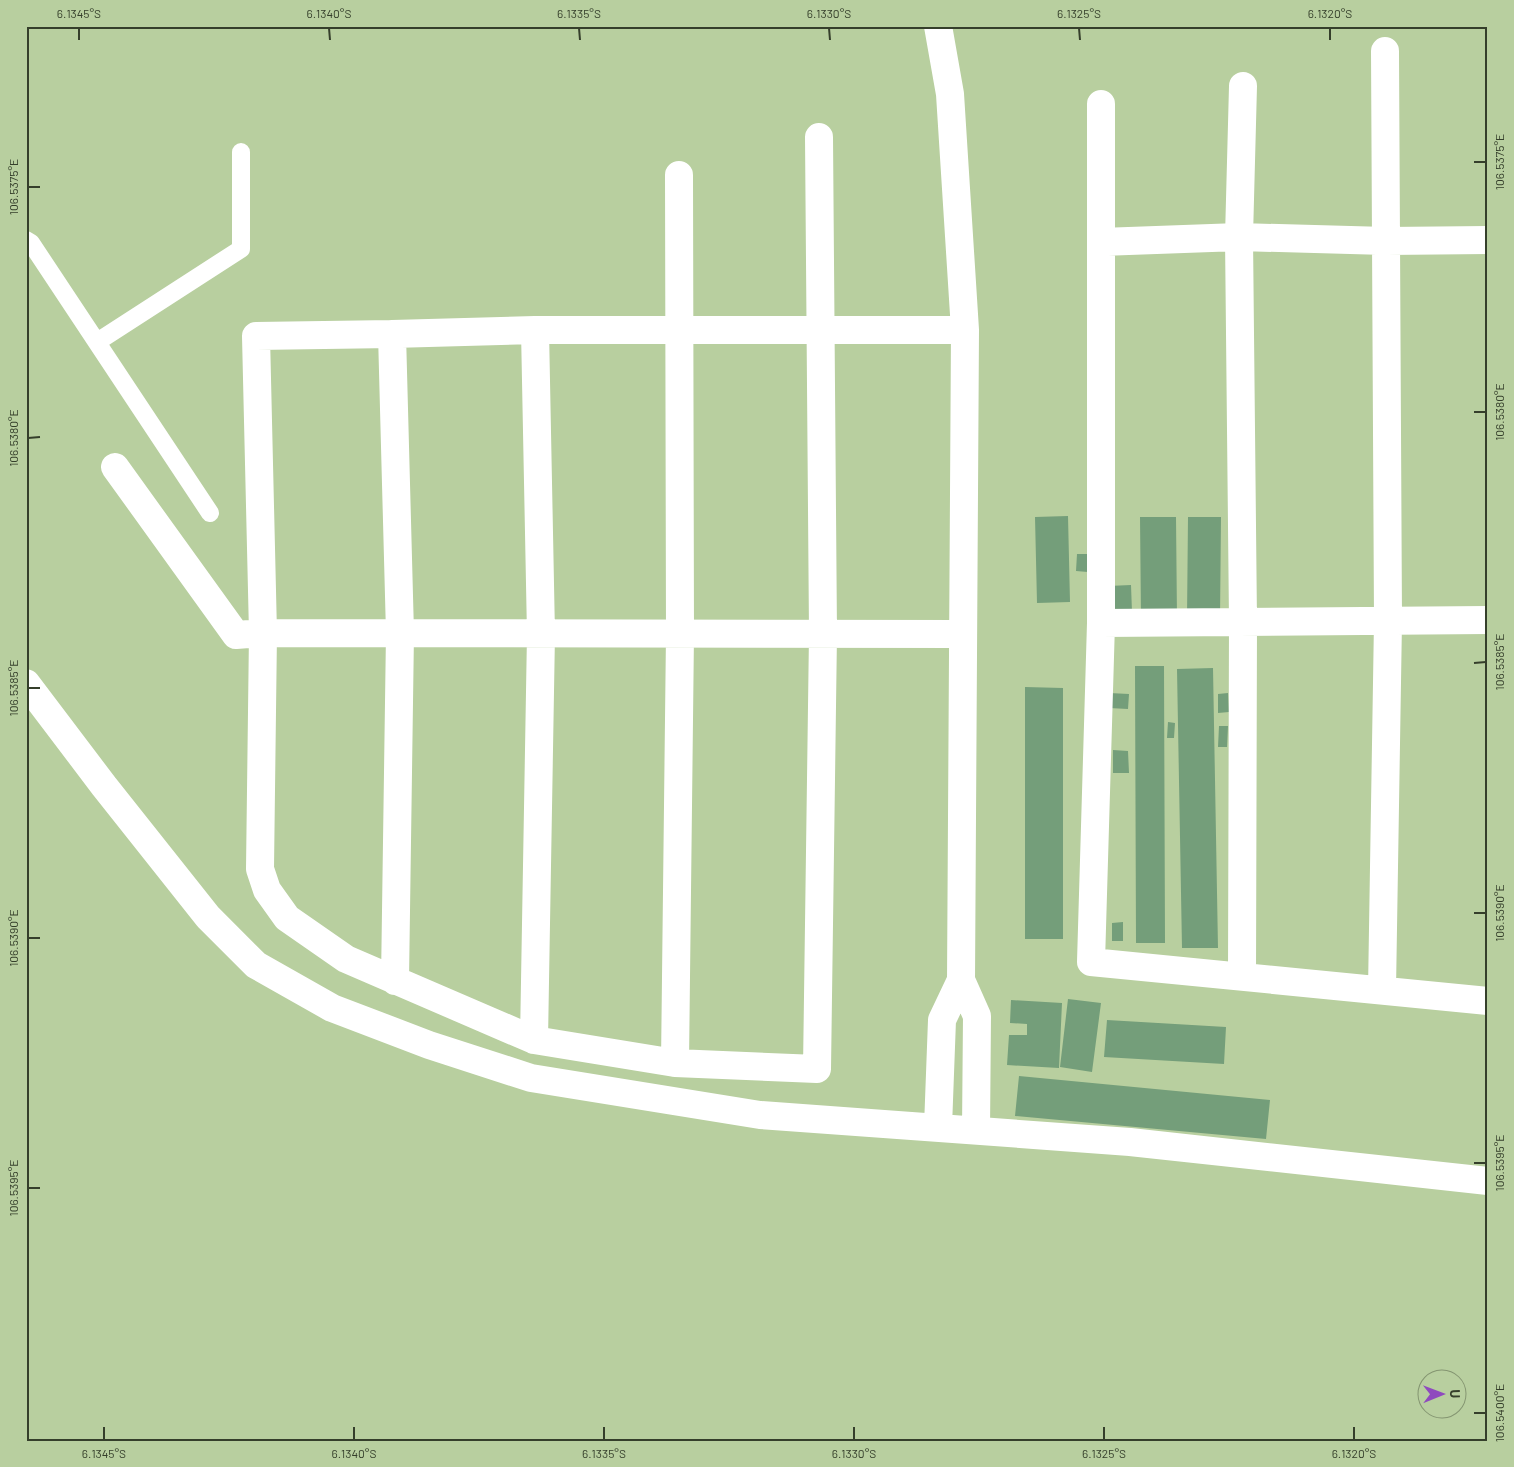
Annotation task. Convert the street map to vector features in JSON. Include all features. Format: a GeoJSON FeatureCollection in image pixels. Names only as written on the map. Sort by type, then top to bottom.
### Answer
{"type":"FeatureCollection","features":[{"type":"Feature","properties":{"kind":"street"},"geometry":{"type":"LineString","coordinates":[[938,26],[950,94],[965,330],[961,980],[977,1016],[976,1130]]}},
{"type":"Feature","properties":{"kind":"street"},"geometry":{"type":"LineString","coordinates":[[1382,990],[1388,621],[1386,51]]}},
{"type":"Feature","properties":{"kind":"street"},"geometry":{"type":"LineString","coordinates":[[1242,86],[1239,237],[1243,622],[1242,976]]}},
{"type":"Feature","properties":{"kind":"street"},"geometry":{"type":"LineString","coordinates":[[1101,104],[1101,623],[1091,962],[1488,1000]]}},
{"type":"Feature","properties":{"kind":"street"},"geometry":{"type":"LineString","coordinates":[[819,137],[821,331],[823,634],[817,1069],[676,1064],[534,1040],[346,959],[287,918],[267,890],[260,870],[263,633],[256,336],[535,330],[679,329],[821,331],[965,330]]}},
{"type":"Feature","properties":{"kind":"street"},"geometry":{"type":"LineString","coordinates":[[676,1064],[680,634],[679,175]]}},
{"type":"Feature","properties":{"kind":"street"},"geometry":{"type":"LineString","coordinates":[[1101,242],[1239,237],[1386,241],[1488,240]]}},
{"type":"Feature","properties":{"kind":"street"},"geometry":{"type":"LineString","coordinates":[[534,1040],[541,634],[535,330]]}},
{"type":"Feature","properties":{"kind":"street"},"geometry":{"type":"LineString","coordinates":[[392,334],[400,633],[395,981]]}},
{"type":"Feature","properties":{"kind":"street"},"geometry":{"type":"LineString","coordinates":[[115,466],[236,635],[263,633],[962,634]]}},
{"type":"Feature","properties":{"kind":"street"},"geometry":{"type":"LineString","coordinates":[[1101,623],[1488,620]]}},
{"type":"Feature","properties":{"kind":"street"},"geometry":{"type":"LineString","coordinates":[[26,683],[208,918],[256,965],[332,1008],[429,1045],[531,1078],[760,1114],[1130,1142],[1488,1181]]}},
{"type":"Feature","properties":{"kind":"street"},"geometry":{"type":"LineString","coordinates":[[938,1128],[942,1020],[961,980]]}},
{"type":"Feature","properties":{"kind":"lane"},"geometry":{"type":"LineString","coordinates":[[97,342],[241,249],[242,152]]}},
{"type":"Feature","properties":{"kind":"lane"},"geometry":{"type":"LineString","coordinates":[[26,240],[31,243],[210,514]]}},
{"type":"Feature","properties":{"kind":"building"},"geometry":{"type":"Polygon","coordinates":[[[1068,516],[1070,602],[1037,603],[1035,517],[1068,516]]]}},
{"type":"Feature","properties":{"kind":"building"},"geometry":{"type":"Polygon","coordinates":[[[1140,517],[1176,517],[1177,619],[1141,619],[1140,517]]]}},
{"type":"Feature","properties":{"kind":"building"},"geometry":{"type":"Polygon","coordinates":[[[1188,517],[1221,517],[1220,618],[1187,618],[1188,517]]]}},
{"type":"Feature","properties":{"kind":"building"},"geometry":{"type":"Polygon","coordinates":[[[1077,554],[1089,554],[1088,572],[1076,571],[1077,554]]]}},
{"type":"Feature","properties":{"kind":"building"},"geometry":{"type":"Polygon","coordinates":[[[1131,585],[1132,612],[1109,613],[1108,586],[1131,585]]]}},
{"type":"Feature","properties":{"kind":"building"},"geometry":{"type":"Polygon","coordinates":[[[1135,666],[1164,666],[1165,943],[1136,943],[1135,666]]]}},
{"type":"Feature","properties":{"kind":"building"},"geometry":{"type":"Polygon","coordinates":[[[1213,668],[1218,948],[1182,948],[1177,669],[1213,668]]]}},
{"type":"Feature","properties":{"kind":"building"},"geometry":{"type":"Polygon","coordinates":[[[1025,687],[1063,688],[1063,939],[1025,939],[1025,687]]]}},
{"type":"Feature","properties":{"kind":"building"},"geometry":{"type":"Polygon","coordinates":[[[1109,693],[1129,694],[1128,709],[1109,708],[1109,693]]]}},
{"type":"Feature","properties":{"kind":"building"},"geometry":{"type":"Polygon","coordinates":[[[1228,693],[1229,712],[1218,713],[1218,694],[1228,693]]]}},
{"type":"Feature","properties":{"kind":"building"},"geometry":{"type":"Polygon","coordinates":[[[1168,722],[1175,723],[1174,738],[1167,738],[1168,722]]]}},
{"type":"Feature","properties":{"kind":"building"},"geometry":{"type":"Polygon","coordinates":[[[1219,726],[1228,726],[1227,747],[1218,747],[1219,726]]]}},
{"type":"Feature","properties":{"kind":"building"},"geometry":{"type":"Polygon","coordinates":[[[1113,750],[1128,751],[1129,773],[1113,773],[1113,750]]]}},
{"type":"Feature","properties":{"kind":"building"},"geometry":{"type":"Polygon","coordinates":[[[1123,922],[1123,941],[1112,941],[1112,923],[1123,922]]]}},
{"type":"Feature","properties":{"kind":"building"},"geometry":{"type":"Polygon","coordinates":[[[1068,999],[1101,1003],[1092,1072],[1060,1067],[1068,999]]]}},
{"type":"Feature","properties":{"kind":"building"},"geometry":{"type":"Polygon","coordinates":[[[1011,1000],[1062,1003],[1059,1068],[1007,1065],[1009,1035],[1027,1035],[1027,1024],[1010,1023],[1011,1000]]]}},
{"type":"Feature","properties":{"kind":"building"},"geometry":{"type":"Polygon","coordinates":[[[1107,1020],[1226,1027],[1224,1064],[1104,1057],[1107,1020]]]}},
{"type":"Feature","properties":{"kind":"building"},"geometry":{"type":"Polygon","coordinates":[[[1019,1076],[1270,1100],[1266,1139],[1015,1116],[1019,1076]]]}}]}
